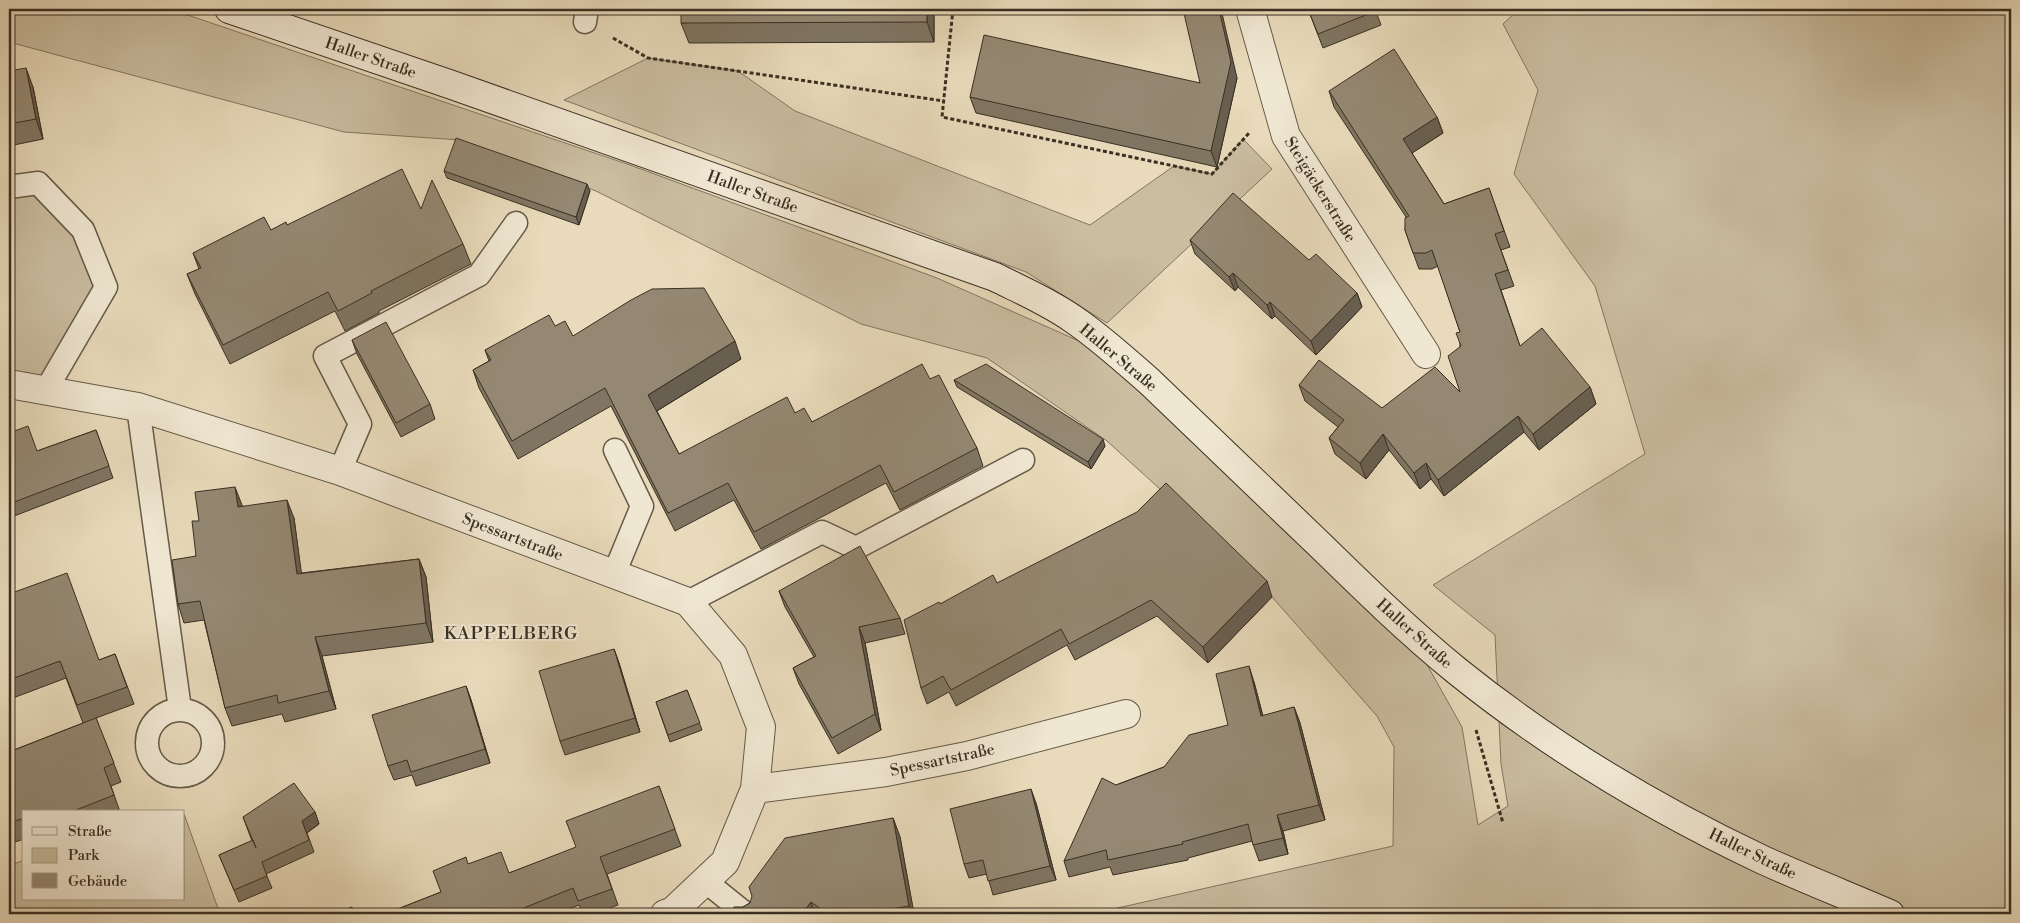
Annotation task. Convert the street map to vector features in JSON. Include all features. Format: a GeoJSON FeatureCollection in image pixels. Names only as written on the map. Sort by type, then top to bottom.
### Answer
{"type":"FeatureCollection","features":[{"type":"Feature","properties":{"kind":"main road","name":"Haller Straße"},"geometry":{"type":"LineString","coordinates":[[229,9],[452,84],[994,277],[1039,298],[1073,319],[1112,348],[1403,624],[1458,671],[1502,704],[1551,739],[1613,779],[1690,822],[1763,860],[1890,914]]}},
{"type":"Feature","properties":{"kind":"main road","name":"Steigäckerstraße"},"geometry":{"type":"LineString","coordinates":[[1250,9],[1286,136],[1426,354]]}},
{"type":"Feature","properties":{"kind":"main road","name":"Spessartstraße"},"geometry":{"type":"LineString","coordinates":[[9,384],[138,407],[340,471],[688,602],[732,655],[761,727],[755,790],[725,862],[673,911],[665,914]]}},
{"type":"Feature","properties":{"kind":"main road","name":"Spessartstraße"},"geometry":{"type":"LineString","coordinates":[[755,790],[886,772],[958,758],[1126,714]]}},
{"type":"Feature","properties":{"kind":"lane"},"geometry":{"type":"LineString","coordinates":[[9,187],[38,183],[83,230],[106,287],[46,390]]}},
{"type":"Feature","properties":{"kind":"lane"},"geometry":{"type":"LineString","coordinates":[[340,471],[360,424],[325,356],[479,275],[516,223]]}},
{"type":"Feature","properties":{"kind":"lane"},"geometry":{"type":"LineString","coordinates":[[138,407],[180,709]]}},
{"type":"Feature","properties":{"kind":"lane"},"geometry":{"type":"LineString","coordinates":[[614,574],[642,506],[615,450]]}},
{"type":"Feature","properties":{"kind":"lane"},"geometry":{"type":"LineString","coordinates":[[688,602],[822,532],[856,548],[1023,460]]}},
{"type":"Feature","properties":{"kind":"lane"},"geometry":{"type":"LineString","coordinates":[[705,881],[746,914]]}},
{"type":"Feature","properties":{"kind":"path"},"geometry":{"type":"LineString","coordinates":[[953,9],[942,118],[1212,174],[1277,104]]}},
{"type":"Feature","properties":{"kind":"path"},"geometry":{"type":"LineString","coordinates":[[586,15],[648,58],[944,101]]}},
{"type":"Feature","properties":{"kind":"path"},"geometry":{"type":"LineString","coordinates":[[1474,723],[1503,823]]}},
{"type":"Feature","properties":{"kind":"green space"},"geometry":{"type":"Polygon","coordinates":[[[9,9],[170,9],[630,165],[937,278],[1097,349],[1421,654],[1462,727],[1478,825],[1508,806],[1501,764],[1495,635],[1433,585],[1645,454],[1595,286],[1514,174],[1538,90],[1503,24],[1519,9],[2011,9],[2011,914],[1091,914],[1393,846],[1394,747],[1377,716],[1272,597],[1171,499],[1107,441],[987,358],[861,324],[596,191],[460,140],[344,132],[9,42],[9,9]]]}},
{"type":"Feature","properties":{"kind":"green space"},"geometry":{"type":"Polygon","coordinates":[[[648,58],[738,71],[795,111],[1090,225],[1174,166],[1212,174],[1243,139],[1272,169],[1107,323],[1026,272],[564,100],[648,58]]]}},
{"type":"Feature","properties":{"kind":"green space"},"geometry":{"type":"Polygon","coordinates":[[[36,194],[74,234],[96,283],[42,379],[9,376],[9,197],[36,194]]]}},
{"type":"Feature","properties":{"kind":"green space"},"geometry":{"type":"Polygon","coordinates":[[[185,817],[220,914],[9,914],[9,866],[22,861],[22,900],[185,900],[185,817]]]}},
{"type":"Feature","properties":{"kind":"building"},"geometry":{"type":"Polygon","coordinates":[[[681,9],[927,9],[927,22],[681,23],[681,9]]]}},
{"type":"Feature","properties":{"kind":"building"},"geometry":{"type":"Polygon","coordinates":[[[1183,9],[1219,9],[1231,62],[1211,151],[970,97],[984,35],[1200,83],[1183,9]]]}},
{"type":"Feature","properties":{"kind":"building"},"geometry":{"type":"Polygon","coordinates":[[[1308,9],[1375,9],[1376,11],[1318,34],[1308,9]]]}},
{"type":"Feature","properties":{"kind":"building"},"geometry":{"type":"Polygon","coordinates":[[[1394,49],[1437,117],[1403,139],[1444,204],[1489,188],[1504,231],[1495,234],[1508,270],[1495,274],[1520,346],[1542,328],[1590,387],[1533,434],[1518,416],[1438,480],[1426,463],[1414,473],[1383,434],[1360,463],[1329,438],[1344,420],[1299,385],[1319,360],[1382,408],[1435,367],[1460,392],[1448,356],[1461,346],[1456,333],[1460,332],[1432,250],[1426,253],[1413,253],[1405,230],[1405,218],[1409,216],[1329,91],[1394,49]]]}},
{"type":"Feature","properties":{"kind":"building"},"geometry":{"type":"Polygon","coordinates":[[[26,68],[36,119],[9,124],[9,71],[26,68]]]}},
{"type":"Feature","properties":{"kind":"building"},"geometry":{"type":"Polygon","coordinates":[[[456,138],[587,184],[576,217],[444,171],[456,138]]]}},
{"type":"Feature","properties":{"kind":"building"},"geometry":{"type":"Polygon","coordinates":[[[402,169],[421,209],[432,180],[463,244],[371,291],[372,293],[338,311],[328,292],[223,345],[187,274],[201,268],[193,253],[264,217],[271,230],[286,222],[287,225],[402,169]]]}},
{"type":"Feature","properties":{"kind":"building"},"geometry":{"type":"Polygon","coordinates":[[[1233,193],[1309,260],[1316,254],[1357,293],[1311,341],[1270,302],[1267,305],[1233,273],[1229,277],[1190,240],[1233,193]]]}},
{"type":"Feature","properties":{"kind":"building"},"geometry":{"type":"Polygon","coordinates":[[[704,288],[735,341],[648,395],[679,454],[787,397],[795,413],[804,408],[812,422],[922,364],[930,379],[939,375],[977,448],[894,492],[880,465],[754,532],[728,483],[668,513],[605,388],[512,441],[473,370],[491,360],[485,350],[549,315],[555,326],[565,321],[573,336],[652,289],[704,288]]]}},
{"type":"Feature","properties":{"kind":"building"},"geometry":{"type":"Polygon","coordinates":[[[386,322],[430,404],[396,423],[352,340],[386,322]]]}},
{"type":"Feature","properties":{"kind":"building"},"geometry":{"type":"Polygon","coordinates":[[[986,364],[1103,439],[1088,462],[954,380],[986,364]]]}},
{"type":"Feature","properties":{"kind":"building"},"geometry":{"type":"Polygon","coordinates":[[[28,426],[37,451],[96,430],[109,466],[9,504],[9,433],[28,426]]]}},
{"type":"Feature","properties":{"kind":"building"},"geometry":{"type":"Polygon","coordinates":[[[1166,483],[1267,581],[1203,647],[1151,600],[1069,644],[1061,629],[951,690],[943,676],[921,688],[904,620],[939,602],[940,604],[993,575],[997,583],[1137,512],[1166,483]]]}},
{"type":"Feature","properties":{"kind":"building"},"geometry":{"type":"Polygon","coordinates":[[[235,487],[238,507],[287,500],[297,574],[419,559],[426,623],[315,637],[329,691],[278,703],[277,695],[225,708],[200,601],[178,604],[172,560],[196,556],[192,521],[199,521],[195,492],[235,487]]]}},
{"type":"Feature","properties":{"kind":"building"},"geometry":{"type":"Polygon","coordinates":[[[860,546],[900,618],[859,627],[875,714],[832,738],[793,668],[816,656],[779,591],[860,546]]]}},
{"type":"Feature","properties":{"kind":"building"},"geometry":{"type":"Polygon","coordinates":[[[67,573],[99,660],[115,654],[127,687],[77,705],[60,661],[9,680],[9,594],[67,573]]]}},
{"type":"Feature","properties":{"kind":"building"},"geometry":{"type":"Polygon","coordinates":[[[614,649],[635,718],[560,741],[539,671],[614,649]]]}},
{"type":"Feature","properties":{"kind":"building"},"geometry":{"type":"Polygon","coordinates":[[[1249,666],[1261,716],[1294,707],[1319,805],[1277,815],[1283,838],[1253,845],[1248,824],[1182,842],[1183,844],[1108,860],[1106,850],[1064,861],[1102,778],[1116,785],[1164,767],[1189,735],[1228,725],[1216,674],[1249,666]]]}},
{"type":"Feature","properties":{"kind":"building"},"geometry":{"type":"Polygon","coordinates":[[[466,686],[485,749],[411,772],[407,760],[388,766],[372,715],[466,686]]]}},
{"type":"Feature","properties":{"kind":"building"},"geometry":{"type":"Polygon","coordinates":[[[687,690],[700,723],[668,735],[656,702],[687,690]]]}},
{"type":"Feature","properties":{"kind":"building"},"geometry":{"type":"Polygon","coordinates":[[[96,718],[114,763],[104,768],[114,795],[76,810],[22,810],[22,821],[21,819],[9,823],[9,738],[14,750],[96,718]]]}},
{"type":"Feature","properties":{"kind":"building"},"geometry":{"type":"Polygon","coordinates":[[[294,783],[315,812],[302,821],[309,840],[262,862],[267,876],[234,890],[219,855],[253,840],[243,817],[294,783]]]}},
{"type":"Feature","properties":{"kind":"building"},"geometry":{"type":"Polygon","coordinates":[[[659,786],[675,829],[600,857],[612,889],[578,901],[573,888],[509,914],[385,914],[441,892],[433,871],[466,857],[468,864],[501,852],[509,873],[576,847],[566,821],[659,786]]]}},
{"type":"Feature","properties":{"kind":"building"},"geometry":{"type":"Polygon","coordinates":[[[1031,789],[1050,866],[988,881],[983,860],[964,864],[950,809],[1031,789]]]}},
{"type":"Feature","properties":{"kind":"building"},"geometry":{"type":"Polygon","coordinates":[[[893,818],[909,906],[862,914],[828,914],[811,902],[802,914],[782,914],[774,908],[769,914],[728,914],[734,907],[743,907],[750,903],[752,896],[749,887],[785,838],[893,818]]]}},
{"type":"Feature","properties":{"kind":"building"},"geometry":{"type":"Polygon","coordinates":[[[352,907],[355,914],[335,914],[352,907]]]}},
{"type":"Feature","properties":{"kind":"district","name":"KAPPELBERG"},"geometry":{"type":"Point","coordinates":[511,633]}}]}
